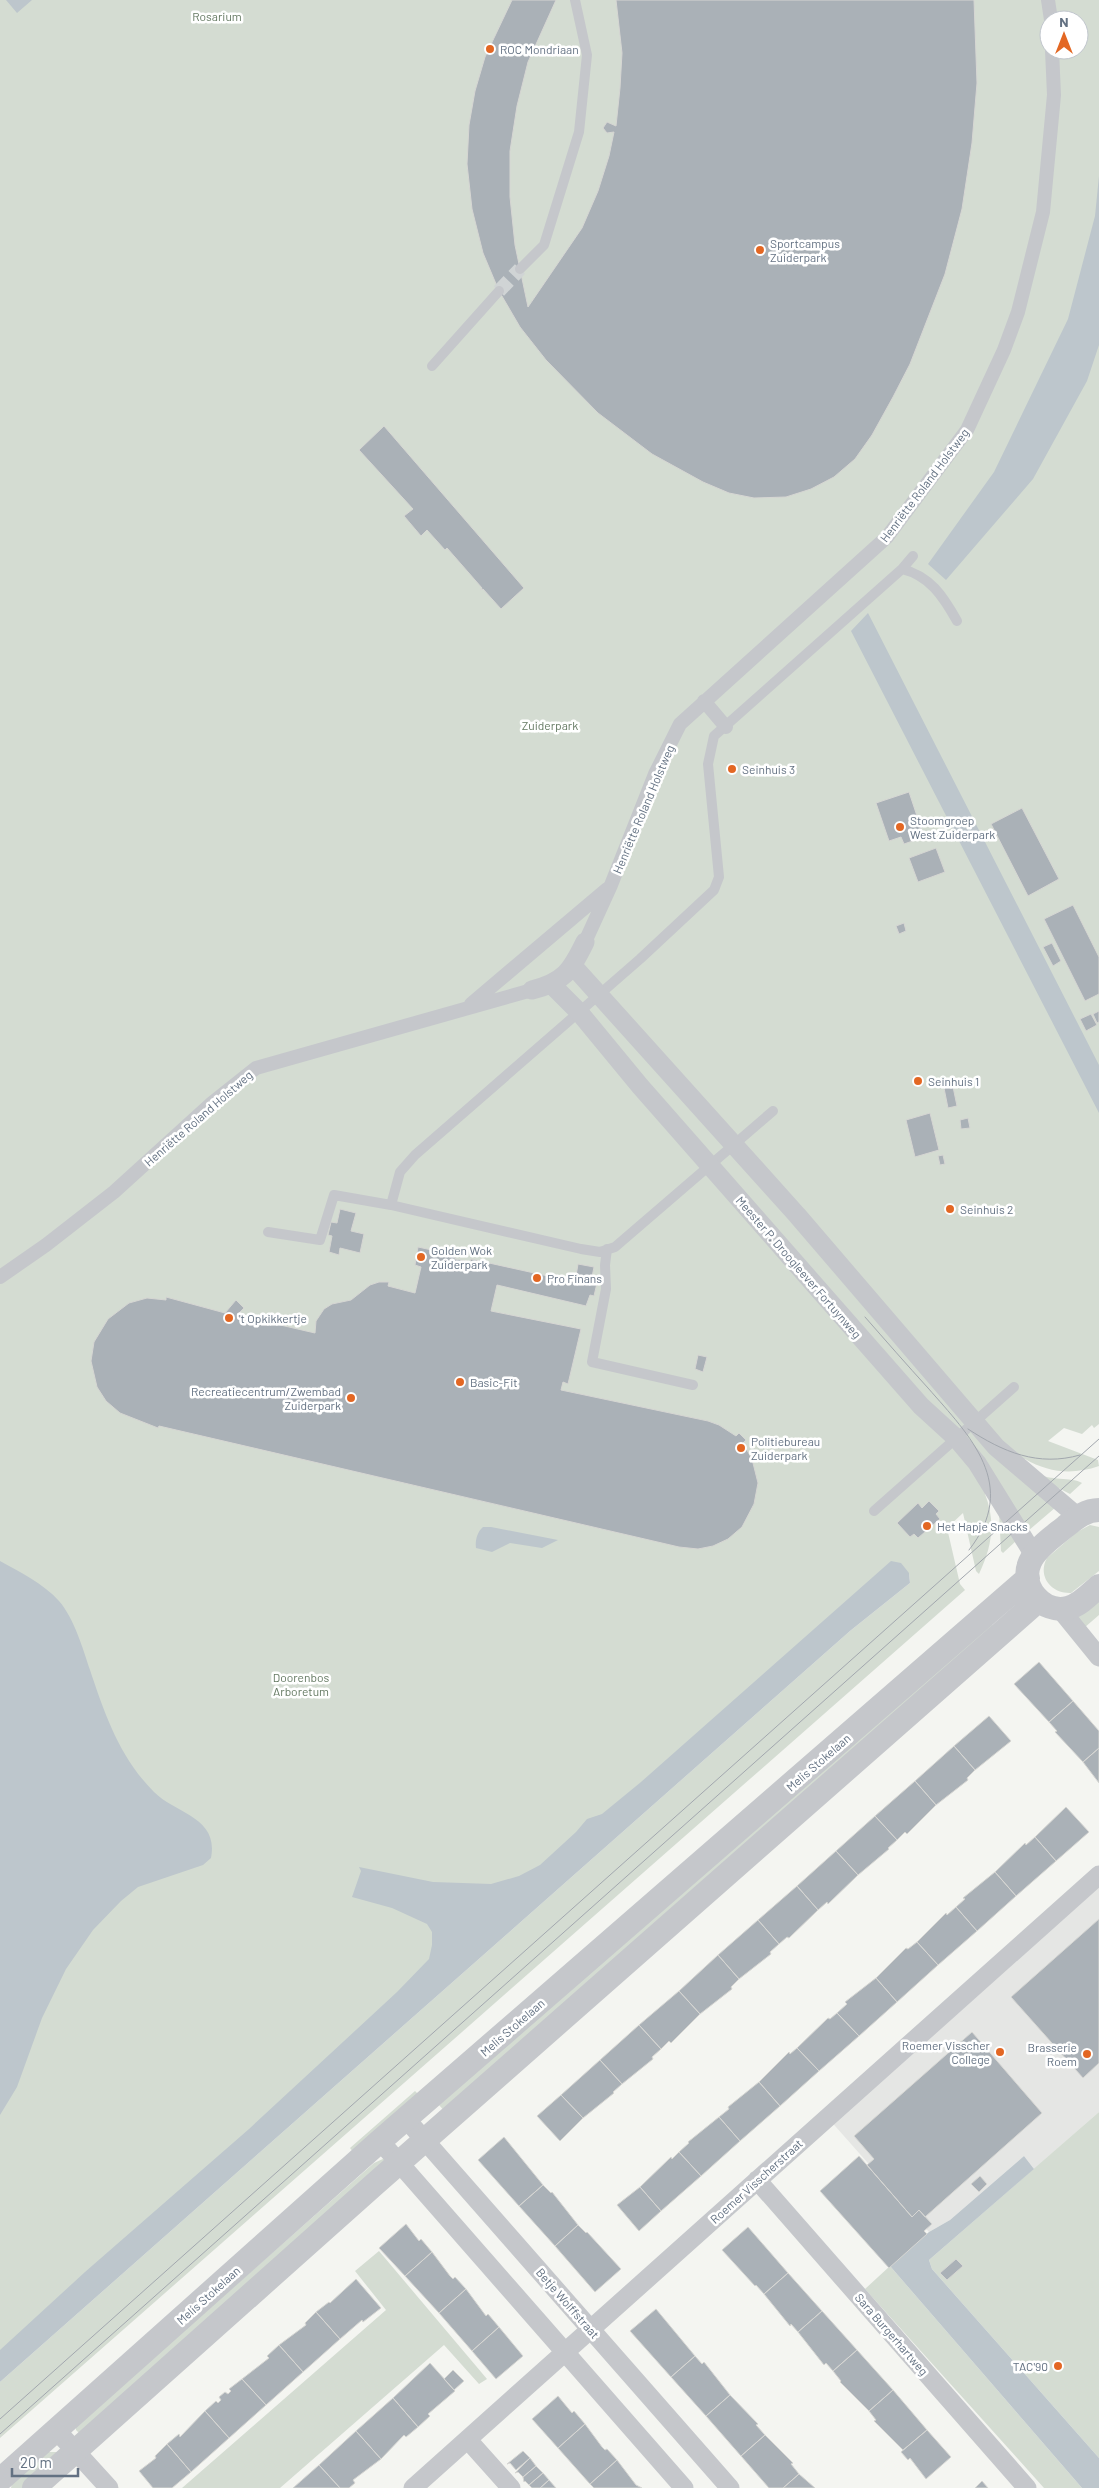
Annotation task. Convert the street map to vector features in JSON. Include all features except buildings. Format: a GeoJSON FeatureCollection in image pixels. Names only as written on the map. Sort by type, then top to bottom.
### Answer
{"type":"FeatureCollection","features":[{"type":"Feature","properties":{"kind":"street","name":"Henriëtte Roland Holstweg"},"geometry":{"type":"LineString","coordinates":[[0,1277],[46,1245],[114,1192],[212,1103],[256,1068],[552,985],[574,966],[611,885],[655,774],[680,724],[746,667],[887,537],[967,430],[1004,350],[1018,312],[1043,212],[1054,95],[1052,60]]}},
{"type":"Feature","properties":{"kind":"street"},"geometry":{"type":"LineString","coordinates":[[704,702],[726,727]]}},
{"type":"Feature","properties":{"kind":"street"},"geometry":{"type":"LineString","coordinates":[[466,1008],[611,885]]}},
{"type":"Feature","properties":{"kind":"street"},"geometry":{"type":"LineString","coordinates":[[574,966],[946,1386],[973,1422],[999,1450],[1088,1513],[1034,1555],[1029,1564],[1028,1578],[1032,1592],[1049,1604],[1099,1657]]}},
{"type":"Feature","properties":{"kind":"street","name":"Meester P. Droogleever Fortuynweg"},"geometry":{"type":"LineString","coordinates":[[552,985],[579,1012],[710,1166],[921,1406],[956,1438],[984,1473],[1034,1555]]}},
{"type":"Feature","properties":{"kind":"street","name":"Melis Stokelaan"},"geometry":{"type":"LineString","coordinates":[[0,2480],[380,2141],[1028,1578]]}},
{"type":"Feature","properties":{"kind":"street","name":"Melis Stokelaan"},"geometry":{"type":"LineString","coordinates":[[34,2488],[425,2140],[1049,1604],[1075,1606],[1099,1586]]}},
{"type":"Feature","properties":{"kind":"street","name":"Roemer Visscherstraat"},"geometry":{"type":"LineString","coordinates":[[413,2488],[1099,1875]]}},
{"type":"Feature","properties":{"kind":"street","name":"Betje Wolffstraat"},"geometry":{"type":"LineString","coordinates":[[406,2119],[730,2488]]}},
{"type":"Feature","properties":{"kind":"street"},"geometry":{"type":"LineString","coordinates":[[380,2141],[684,2488]]}},
{"type":"Feature","properties":{"kind":"street","name":"Sara Burgerhartweg"},"geometry":{"type":"LineString","coordinates":[[757,2180],[1027,2488]]}},
{"type":"Feature","properties":{"kind":"street"},"geometry":{"type":"LineString","coordinates":[[57,2431],[109,2488]]}},
{"type":"Feature","properties":{"kind":"street"},"geometry":{"type":"LineString","coordinates":[[468,2440],[511,2488]]}},
{"type":"Feature","properties":{"kind":"lane"},"geometry":{"type":"LineString","coordinates":[[520,269],[544,245],[579,132],[587,55],[575,0]]}},
{"type":"Feature","properties":{"kind":"lane"},"geometry":{"type":"LineString","coordinates":[[432,366],[499,291]]}},
{"type":"Feature","properties":{"kind":"lane"},"geometry":{"type":"LineString","coordinates":[[391,1205],[400,1172],[415,1155],[599,995],[714,890],[719,877],[708,764],[714,736],[902,568],[913,556]]}},
{"type":"Feature","properties":{"kind":"lane"},"geometry":{"type":"LineString","coordinates":[[902,568],[919,573],[946,600],[957,621]]}},
{"type":"Feature","properties":{"kind":"lane"},"geometry":{"type":"LineString","coordinates":[[268,1232],[320,1240],[334,1195],[391,1205],[600,1252],[615,1247],[773,1111]]}},
{"type":"Feature","properties":{"kind":"lane"},"geometry":{"type":"LineString","coordinates":[[608,1249],[605,1265],[606,1289],[592,1362],[693,1385]]}},
{"type":"Feature","properties":{"kind":"lane"},"geometry":{"type":"LineString","coordinates":[[874,1511],[1014,1387]]}},
{"type":"Feature","properties":{"kind":"shaded area"},"geometry":{"type":"Polygon","coordinates":[[[6,0],[32,0],[17,13],[6,0]]]}},
{"type":"Feature","properties":{"kind":"shaded area"},"geometry":{"type":"Polygon","coordinates":[[[1099,176],[1099,345],[1087,381],[1033,479],[946,580],[928,564],[994,472],[1068,319],[1095,216],[1099,176]]]}},
{"type":"Feature","properties":{"kind":"shaded area"},"geometry":{"type":"Polygon","coordinates":[[[868,613],[1099,1065],[1099,1113],[851,631],[868,613]]]}},
{"type":"Feature","properties":{"kind":"shaded area"},"geometry":{"type":"Polygon","coordinates":[[[483,1527],[558,1540],[542,1548],[510,1543],[492,1552],[476,1548],[479,1531],[483,1527]]]}},
{"type":"Feature","properties":{"kind":"shaded area"},"geometry":{"type":"Polygon","coordinates":[[[0,1561],[39,1584],[59,1601],[78,1634],[108,1719],[132,1765],[154,1792],[202,1825],[209,1833],[212,1844],[211,1858],[203,1865],[138,1887],[121,1901],[93,1930],[66,1969],[42,2018],[17,2087],[0,2115],[0,1561]]]}},
{"type":"Feature","properties":{"kind":"shaded area"},"geometry":{"type":"Polygon","coordinates":[[[891,1561],[901,1563],[909,1573],[910,1583],[850,1631],[0,2382],[0,2350],[85,2272],[249,2129],[397,1992],[429,1959],[432,1932],[427,1924],[392,1908],[352,1897],[361,1871],[359,1867],[433,1882],[491,1884],[519,1876],[540,1865],[576,1832],[587,1819],[602,1814],[641,1782],[891,1561]]]}},
{"type":"Feature","properties":{"kind":"shaded area","name":"Roemer Visscher College"},"geometry":{"type":"Polygon","coordinates":[[[1099,1875],[1099,2112],[1034,2169],[1024,2156],[950,2220],[929,2232],[828,2118],[1099,1875]]]}},
{"type":"Feature","properties":{"kind":"shaded area"},"geometry":{"type":"Polygon","coordinates":[[[1024,2156],[1034,2169],[929,2260],[932,2269],[1099,2458],[1099,2488],[1082,2488],[890,2266],[929,2232],[950,2220],[1024,2156]]]}},
{"type":"Feature","properties":{"kind":"green space","name":"Zuiderpark"},"geometry":{"type":"Polygon","coordinates":[[[0,0],[1099,0],[1099,1424],[1094,1428],[1092,1425],[1082,1434],[1064,1428],[1048,1441],[1098,1460],[1099,1466],[1080,1471],[1061,1471],[1034,1464],[1025,1459],[1011,1471],[1056,1507],[1028,1531],[997,1482],[985,1494],[991,1515],[991,1534],[987,1554],[979,1574],[976,1571],[963,1513],[947,1528],[960,1584],[965,1590],[0,2438],[0,2382],[850,1631],[910,1583],[909,1573],[0,2365],[0,0]]]}},
{"type":"Feature","properties":{"kind":"green space"},"geometry":{"type":"Polygon","coordinates":[[[1040,1475],[1075,1480],[1082,1483],[1070,1494],[1039,1478],[1040,1475]]]}},
{"type":"Feature","properties":{"kind":"green space"},"geometry":{"type":"Polygon","coordinates":[[[999,1512],[1016,1541],[1003,1553],[1001,1551],[999,1512]]]}},
{"type":"Feature","properties":{"kind":"green space"},"geometry":{"type":"Polygon","coordinates":[[[1090,1525],[1099,1527],[1099,1571],[1071,1593],[1057,1590],[1048,1583],[1045,1577],[1044,1565],[1047,1558],[1077,1532],[1090,1525]]]}},
{"type":"Feature","properties":{"kind":"green space"},"geometry":{"type":"Polygon","coordinates":[[[1099,1597],[1099,1615],[1084,1628],[1078,1617],[1099,1597]]]}},
{"type":"Feature","properties":{"kind":"green space"},"geometry":{"type":"Polygon","coordinates":[[[990,1623],[995,1628],[447,2114],[439,2105],[894,1702],[990,1623]]]}},
{"type":"Feature","properties":{"kind":"green space"},"geometry":{"type":"Polygon","coordinates":[[[415,2091],[423,2099],[357,2157],[350,2148],[415,2091]]]}},
{"type":"Feature","properties":{"kind":"green space","name":"TAC'90"},"geometry":{"type":"Polygon","coordinates":[[[1099,2112],[1099,2458],[932,2269],[929,2260],[1099,2112]]]}},
{"type":"Feature","properties":{"kind":"green space"},"geometry":{"type":"Polygon","coordinates":[[[385,2158],[390,2163],[80,2434],[76,2430],[76,2426],[374,2163],[385,2158]]]}},
{"type":"Feature","properties":{"kind":"green space"},"geometry":{"type":"Polygon","coordinates":[[[379,2251],[487,2379],[479,2384],[444,2345],[280,2488],[182,2488],[386,2310],[355,2271],[379,2251]]]}},
{"type":"Feature","properties":{"kind":"green space"},"geometry":{"type":"Polygon","coordinates":[[[890,2266],[1082,2488],[1044,2488],[865,2289],[890,2266]]]}},
{"type":"Feature","properties":{"kind":"green space"},"geometry":{"type":"Polygon","coordinates":[[[48,2452],[58,2452],[24,2488],[11,2488],[12,2483],[48,2452]]]}},
{"type":"Feature","properties":{"kind":"tunnel"},"geometry":{"type":"LineString","coordinates":[[499,291],[520,269]]}},
{"type":"Feature","properties":{"kind":"tram line"},"geometry":{"type":"LineString","coordinates":[[865,1317],[959,1424],[973,1443],[983,1463],[990,1483],[990,1504],[984,1526],[969,1550]]}},
{"type":"Feature","properties":{"kind":"tram line"},"geometry":{"type":"LineString","coordinates":[[968,1429],[994,1444],[1021,1455],[1050,1459],[1080,1455]]}},
{"type":"Feature","properties":{"kind":"tram line"},"geometry":{"type":"LineString","coordinates":[[0,2419],[1099,1439]]}},
{"type":"Feature","properties":{"kind":"tram line"},"geometry":{"type":"LineString","coordinates":[[0,2434],[1099,1456]]}},
{"type":"Feature","properties":{"kind":"place","name":"ROC Mondriaan"},"geometry":{"type":"Point","coordinates":[490,49]}},
{"type":"Feature","properties":{"kind":"place","name":"Sportcampus Zuiderpark"},"geometry":{"type":"Point","coordinates":[760,250]}},
{"type":"Feature","properties":{"kind":"place","name":"Seinhuis 3"},"geometry":{"type":"Point","coordinates":[732,769]}},
{"type":"Feature","properties":{"kind":"place","name":"Stoomgroep West Zuiderpark"},"geometry":{"type":"Point","coordinates":[900,827]}},
{"type":"Feature","properties":{"kind":"place","name":"Seinhuis 1"},"geometry":{"type":"Point","coordinates":[918,1081]}},
{"type":"Feature","properties":{"kind":"place","name":"Seinhuis 2"},"geometry":{"type":"Point","coordinates":[950,1209]}},
{"type":"Feature","properties":{"kind":"place","name":"Golden Wok Zuiderpark"},"geometry":{"type":"Point","coordinates":[421,1257]}},
{"type":"Feature","properties":{"kind":"place","name":"Pro Finans"},"geometry":{"type":"Point","coordinates":[537,1278]}},
{"type":"Feature","properties":{"kind":"place","name":"'t Opkikkertje"},"geometry":{"type":"Point","coordinates":[229,1318]}},
{"type":"Feature","properties":{"kind":"place","name":"Basic-Fit"},"geometry":{"type":"Point","coordinates":[460,1382]}},
{"type":"Feature","properties":{"kind":"place","name":"Recreatiecentrum/Zwembad Zuiderpark"},"geometry":{"type":"Point","coordinates":[351,1398]}},
{"type":"Feature","properties":{"kind":"place","name":"Politiebureau Zuiderpark"},"geometry":{"type":"Point","coordinates":[741,1448]}},
{"type":"Feature","properties":{"kind":"place","name":"Het Hapje Snacks"},"geometry":{"type":"Point","coordinates":[927,1526]}},
{"type":"Feature","properties":{"kind":"place","name":"Roemer Visscher College"},"geometry":{"type":"Point","coordinates":[1000,2052]}},
{"type":"Feature","properties":{"kind":"place","name":"Brasserie Roem"},"geometry":{"type":"Point","coordinates":[1087,2054]}},
{"type":"Feature","properties":{"kind":"place","name":"TAC'90"},"geometry":{"type":"Point","coordinates":[1058,2366]}},
{"type":"Feature","properties":{"kind":"park label","name":"Rosarium"},"geometry":{"type":"Point","coordinates":[217,16]}},
{"type":"Feature","properties":{"kind":"park label","name":"Doorenbos Arboretum"},"geometry":{"type":"Point","coordinates":[301,1684]}}]}
